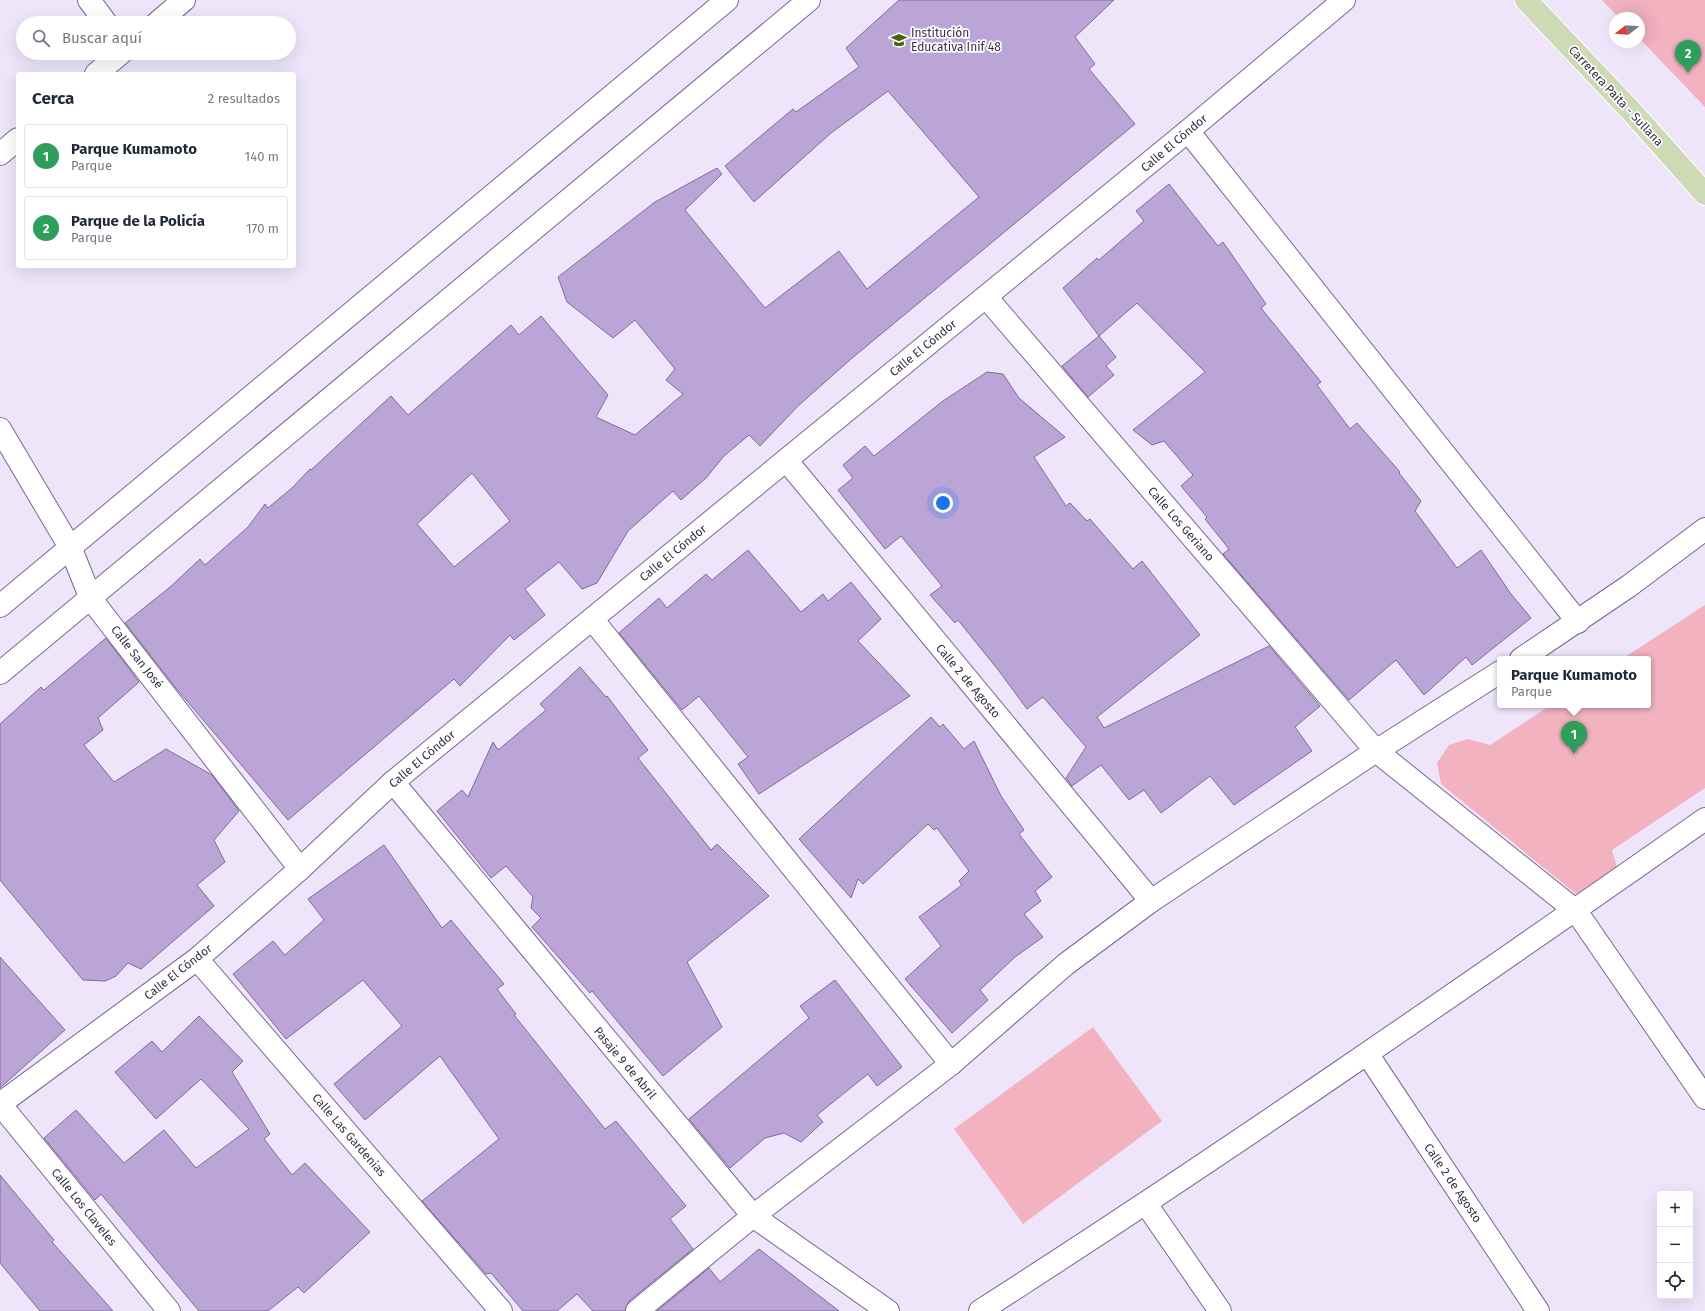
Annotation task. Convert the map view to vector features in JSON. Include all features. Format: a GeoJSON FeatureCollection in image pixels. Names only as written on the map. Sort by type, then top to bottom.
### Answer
{"type":"FeatureCollection","features":[{"type":"Feature","properties":{"kind":"main road","name":"Carretera Paita - Sullana"},"geometry":{"type":"LineString","coordinates":[[1526,0],[1633,113],[1705,194]]}},
{"type":"Feature","properties":{"kind":"street"},"geometry":{"type":"LineString","coordinates":[[89,0],[101,16]]}},
{"type":"Feature","properties":{"kind":"street"},"geometry":{"type":"LineString","coordinates":[[165,16],[184,0]]}},
{"type":"Feature","properties":{"kind":"street"},"geometry":{"type":"LineString","coordinates":[[0,606],[71,549],[727,0]]}},
{"type":"Feature","properties":{"kind":"street"},"geometry":{"type":"LineString","coordinates":[[0,674],[809,0]]}},
{"type":"Feature","properties":{"kind":"street","name":"Calle El Cóndor"},"geometry":{"type":"LineString","coordinates":[[0,1104],[197,959],[300,869],[393,782],[1188,131],[1344,0]]}},
{"type":"Feature","properties":{"kind":"street"},"geometry":{"type":"LineString","coordinates":[[98,72],[113,60]]}},
{"type":"Feature","properties":{"kind":"street"},"geometry":{"type":"LineString","coordinates":[[1188,131],[1578,622]]}},
{"type":"Feature","properties":{"kind":"street"},"geometry":{"type":"LineString","coordinates":[[0,154],[16,141]]}},
{"type":"Feature","properties":{"kind":"street","name":"Calle Los Geriano"},"geometry":{"type":"LineString","coordinates":[[986,297],[1376,751],[1576,911],[1705,1098]]}},
{"type":"Feature","properties":{"kind":"street","name":"Calle San José"},"geometry":{"type":"LineString","coordinates":[[0,429],[71,549],[91,599],[300,869]]}},
{"type":"Feature","properties":{"kind":"street","name":"Calle 2 de Agosto"},"geometry":{"type":"LineString","coordinates":[[786,460],[1151,901]]}},
{"type":"Feature","properties":{"kind":"street"},"geometry":{"type":"LineString","coordinates":[[1526,656],[1578,622],[1629,586],[1705,529]]}},
{"type":"Feature","properties":{"kind":"street"},"geometry":{"type":"LineString","coordinates":[[592,619],[951,1064]]}},
{"type":"Feature","properties":{"kind":"street"},"geometry":{"type":"LineString","coordinates":[[637,1311],[753,1216],[951,1064],[1066,964],[1151,901],[1376,751],[1497,674]]}},
{"type":"Feature","properties":{"kind":"street","name":"Pasaje 9 de Abril"},"geometry":{"type":"LineString","coordinates":[[393,782],[753,1216],[888,1311]]}},
{"type":"Feature","properties":{"kind":"street"},"geometry":{"type":"LineString","coordinates":[[980,1311],[1146,1204],[1368,1054],[1576,911],[1705,819]]}},
{"type":"Feature","properties":{"kind":"street","name":"Calle Las Gardenias"},"geometry":{"type":"LineString","coordinates":[[197,959],[501,1311]]}},
{"type":"Feature","properties":{"kind":"street","name":"Calle 2 de Agosto"},"geometry":{"type":"LineString","coordinates":[[1368,1054],[1538,1311]]}},
{"type":"Feature","properties":{"kind":"street","name":"Calle Los Claveles"},"geometry":{"type":"LineString","coordinates":[[0,1104],[169,1311]]}},
{"type":"Feature","properties":{"kind":"street"},"geometry":{"type":"LineString","coordinates":[[1146,1204],[1220,1311]]}},
{"type":"Feature","properties":{"kind":"shaded area"},"geometry":{"type":"Polygon","coordinates":[[[1602,0],[1705,0],[1705,107],[1645,44],[1645,12],[1613,12],[1602,0]]]}},
{"type":"Feature","properties":{"kind":"shaded area"},"geometry":{"type":"Polygon","coordinates":[[[1705,605],[1705,788],[1612,850],[1618,871],[1607,884],[1576,894],[1441,784],[1437,763],[1449,745],[1468,739],[1490,745],[1546,708],[1651,708],[1651,656],[1627,656],[1705,605]]]}},
{"type":"Feature","properties":{"kind":"shaded area"},"geometry":{"type":"Polygon","coordinates":[[[1093,1027],[1162,1121],[1023,1224],[954,1129],[1093,1027]]]}},
{"type":"Feature","properties":{"kind":"building"},"geometry":{"type":"Polygon","coordinates":[[[899,0],[1114,0],[1075,37],[1095,64],[1089,69],[1135,124],[851,359],[798,406],[760,446],[749,435],[724,456],[706,478],[681,500],[673,491],[628,531],[597,583],[582,589],[559,562],[525,589],[545,615],[514,640],[510,635],[460,686],[454,679],[288,820],[176,688],[125,623],[169,588],[200,559],[205,565],[248,527],[265,504],[268,508],[292,488],[310,469],[311,470],[391,396],[408,415],[511,325],[519,335],[541,316],[608,395],[596,417],[635,435],[683,394],[666,380],[675,369],[635,320],[613,338],[567,302],[558,277],[655,202],[717,168],[722,174],[685,210],[765,308],[839,251],[867,289],[979,197],[888,91],[831,133],[754,202],[725,166],[793,109],[796,112],[859,67],[846,48],[899,0]],[[472,473],[417,524],[454,567],[510,521],[472,473]]]}},
{"type":"Feature","properties":{"kind":"building"},"geometry":{"type":"Polygon","coordinates":[[[1169,184],[1218,246],[1223,242],[1266,304],[1261,308],[1321,382],[1317,385],[1350,429],[1357,423],[1400,472],[1399,473],[1421,501],[1415,511],[1457,568],[1481,550],[1511,594],[1531,618],[1472,665],[1466,657],[1424,695],[1396,660],[1349,700],[1223,554],[1229,549],[1205,519],[1207,517],[1181,486],[1193,475],[1164,441],[1152,445],[1133,430],[1205,372],[1137,303],[1099,336],[1063,288],[1097,258],[1099,260],[1144,221],[1136,211],[1169,184]]]}},
{"type":"Feature","properties":{"kind":"building"},"geometry":{"type":"Polygon","coordinates":[[[1099,336],[1116,357],[1106,366],[1114,375],[1088,397],[1062,366],[1099,336]]]}},
{"type":"Feature","properties":{"kind":"building"},"geometry":{"type":"Polygon","coordinates":[[[987,372],[1003,374],[1019,398],[1065,437],[1034,457],[1066,506],[1070,503],[1087,521],[1090,519],[1133,569],[1142,561],[1200,635],[1097,717],[1104,728],[1269,646],[1320,706],[1295,727],[1312,751],[1234,805],[1210,776],[1161,813],[1144,790],[1129,800],[1101,765],[1072,786],[1066,778],[1086,747],[1043,697],[1027,709],[958,620],[955,623],[930,595],[942,586],[901,536],[885,549],[838,490],[853,478],[843,465],[865,446],[874,456],[943,401],[987,372]]]}},
{"type":"Feature","properties":{"kind":"building"},"geometry":{"type":"Polygon","coordinates":[[[748,550],[801,612],[823,594],[828,601],[851,582],[881,619],[858,641],[910,696],[759,794],[738,764],[748,757],[699,696],[682,710],[619,633],[659,598],[667,608],[706,574],[712,580],[748,550]]]}},
{"type":"Feature","properties":{"kind":"building"},"geometry":{"type":"Polygon","coordinates":[[[106,638],[139,682],[98,718],[103,730],[84,745],[114,782],[166,749],[212,775],[239,811],[214,840],[225,862],[197,885],[214,906],[141,969],[128,963],[116,976],[105,981],[83,980],[0,880],[0,724],[41,687],[44,690],[106,638]]]}},
{"type":"Feature","properties":{"kind":"building"},"geometry":{"type":"Polygon","coordinates":[[[580,667],[606,697],[607,696],[648,750],[638,758],[711,850],[717,844],[769,896],[687,962],[722,1027],[663,1076],[592,991],[590,993],[532,927],[541,918],[531,908],[533,897],[506,866],[491,878],[437,811],[462,790],[468,797],[493,742],[498,750],[546,710],[540,704],[580,667]]]}},
{"type":"Feature","properties":{"kind":"building"},"geometry":{"type":"Polygon","coordinates":[[[931,717],[940,727],[943,724],[964,749],[974,741],[1001,796],[1024,830],[1019,834],[1052,877],[1035,891],[1041,901],[1024,914],[1043,937],[1015,957],[980,990],[988,1000],[952,1033],[905,979],[941,946],[919,917],[962,885],[959,881],[969,871],[937,828],[934,830],[928,824],[863,884],[858,879],[851,898],[799,839],[931,717]]]}},
{"type":"Feature","properties":{"kind":"building"},"geometry":{"type":"Polygon","coordinates":[[[384,845],[442,928],[451,920],[504,984],[497,989],[516,1014],[514,1015],[605,1129],[616,1121],[686,1206],[670,1219],[693,1249],[629,1301],[625,1311],[593,1311],[577,1294],[557,1311],[523,1311],[491,1273],[486,1274],[422,1201],[499,1139],[440,1056],[365,1120],[334,1084],[402,1026],[363,980],[286,1039],[233,974],[273,941],[285,955],[324,920],[308,899],[384,845]]]}},
{"type":"Feature","properties":{"kind":"building"},"geometry":{"type":"Polygon","coordinates":[[[0,957],[65,1030],[0,1088],[0,957]]]}},
{"type":"Feature","properties":{"kind":"building"},"geometry":{"type":"Polygon","coordinates":[[[835,980],[902,1067],[877,1086],[868,1074],[817,1115],[823,1122],[801,1142],[784,1133],[765,1138],[730,1168],[689,1119],[809,1018],[800,1006],[835,980]]]}},
{"type":"Feature","properties":{"kind":"building"},"geometry":{"type":"Polygon","coordinates":[[[199,1016],[243,1061],[232,1072],[270,1134],[264,1139],[292,1175],[305,1163],[370,1232],[304,1293],[298,1287],[268,1311],[199,1311],[101,1194],[95,1200],[44,1138],[76,1110],[124,1163],[164,1130],[196,1168],[249,1129],[201,1079],[156,1119],[115,1072],[152,1041],[162,1052],[199,1016]]]}},
{"type":"Feature","properties":{"kind":"building"},"geometry":{"type":"Polygon","coordinates":[[[0,1175],[54,1240],[52,1242],[113,1311],[40,1311],[0,1263],[0,1175]]]}},
{"type":"Feature","properties":{"kind":"building"},"geometry":{"type":"Polygon","coordinates":[[[759,1249],[839,1311],[657,1311],[709,1268],[720,1282],[759,1249]]]}},
{"type":"Feature","properties":{"kind":"place","name":"Institución Educativa Inif 48"},"geometry":{"type":"Point","coordinates":[899,40]}},
{"type":"Feature","properties":{"kind":"place","name":"Parque de la Policía"},"geometry":{"type":"Point","coordinates":[1688,73]}},
{"type":"Feature","properties":{"kind":"place","name":"Parque Kumamoto"},"geometry":{"type":"Point","coordinates":[1574,754]}}]}
